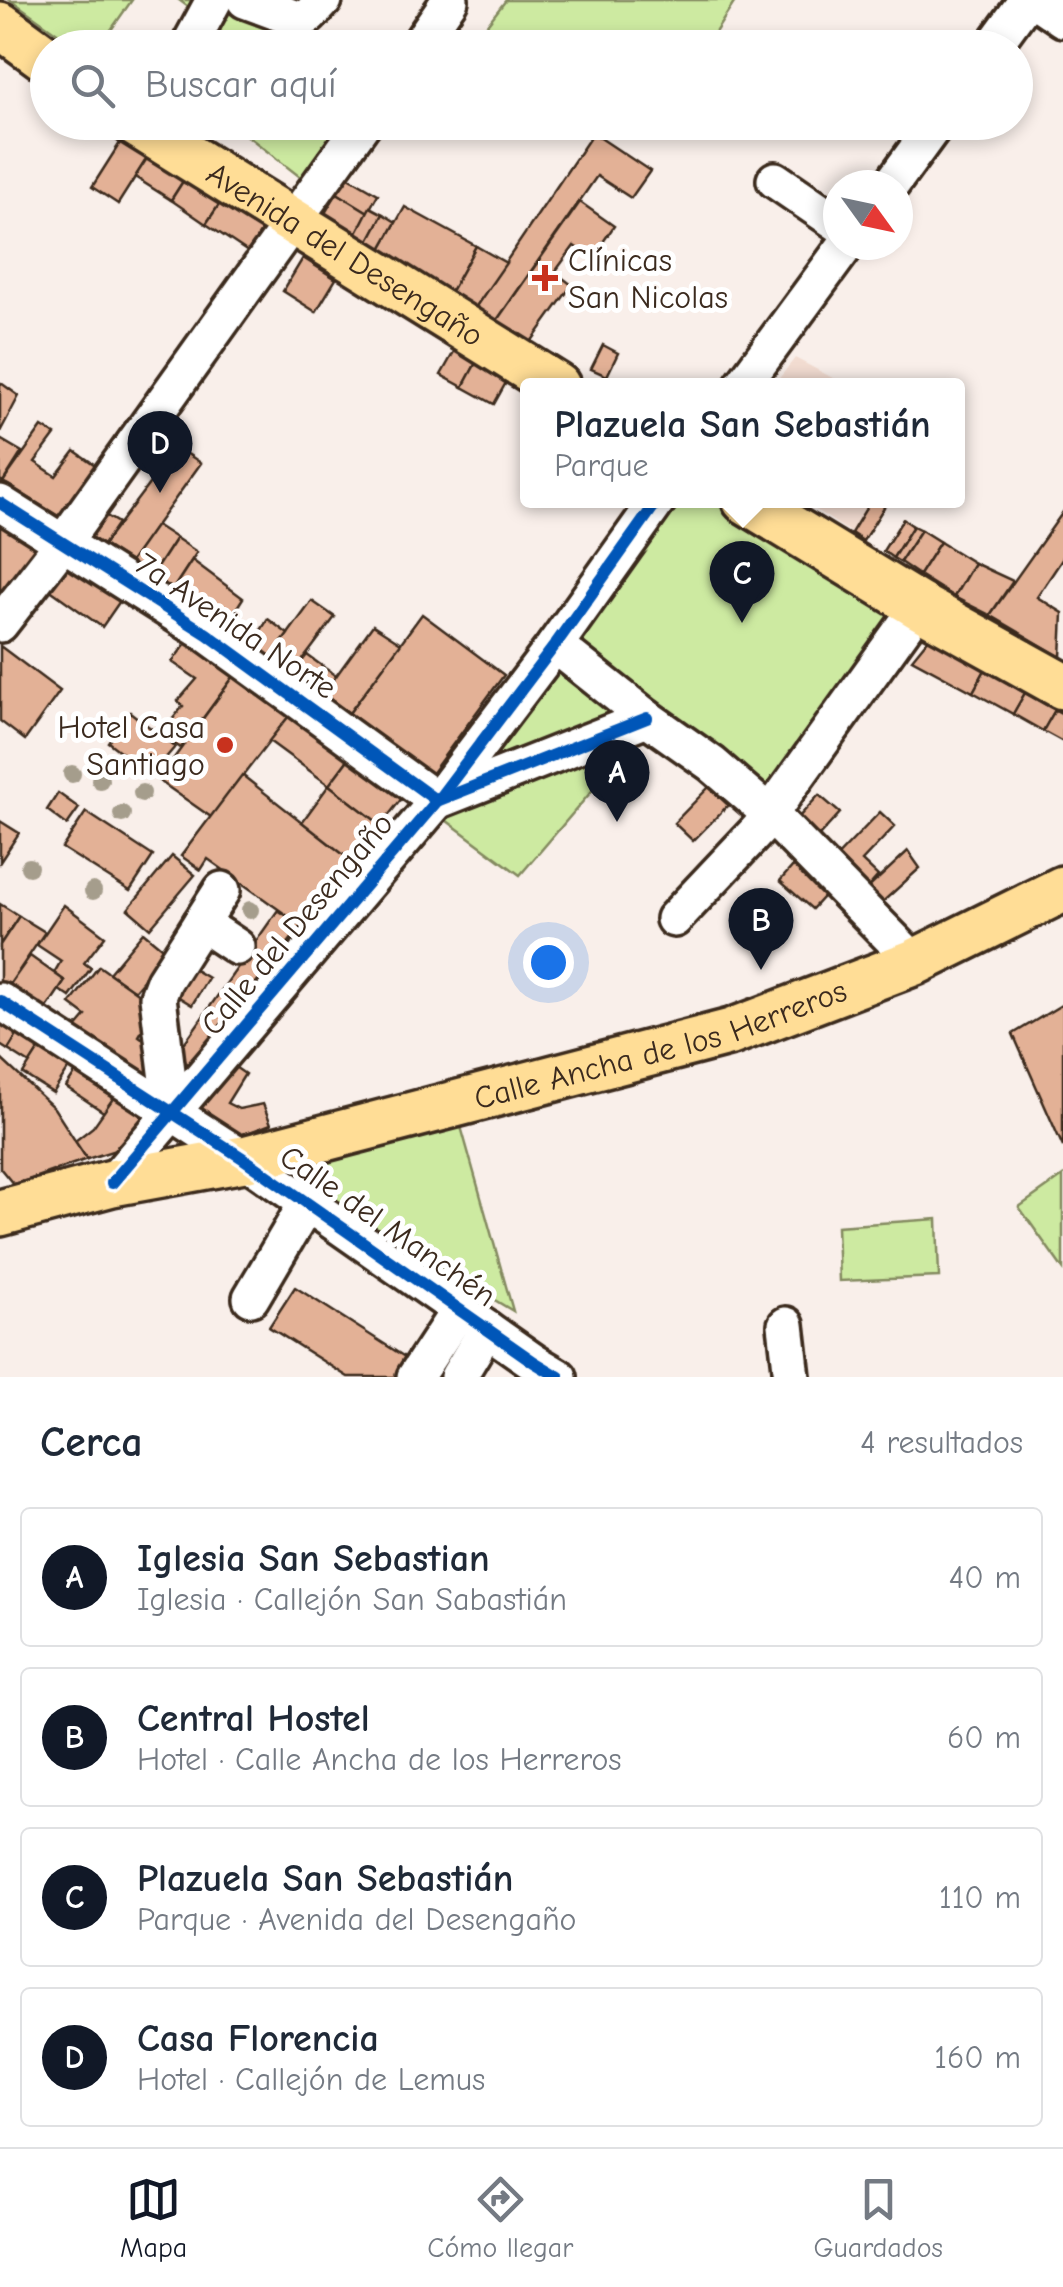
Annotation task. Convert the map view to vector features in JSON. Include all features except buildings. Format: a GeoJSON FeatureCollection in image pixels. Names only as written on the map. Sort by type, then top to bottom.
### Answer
{"type":"FeatureCollection","features":[{"type":"Feature","properties":{"kind":"main road","name":"Avenida del Desengaño"},"geometry":{"type":"LineString","coordinates":[[163,140],[544,378]]}},
{"type":"Feature","properties":{"kind":"main road"},"geometry":{"type":"LineString","coordinates":[[758,508],[919,606],[1063,686]]}},
{"type":"Feature","properties":{"kind":"main road","name":"Calle Ancha de los Herreros"},"geometry":{"type":"LineString","coordinates":[[244,1159],[732,1032],[915,962],[1063,889]]}},
{"type":"Feature","properties":{"kind":"main road","name":"Calle del Manchén"},"geometry":{"type":"LineString","coordinates":[[0,1213],[112,1184],[244,1159]]}},
{"type":"Feature","properties":{"kind":"street"},"geometry":{"type":"LineString","coordinates":[[198,30],[214,0]]}},
{"type":"Feature","properties":{"kind":"street"},"geometry":{"type":"LineString","coordinates":[[245,0],[299,20],[309,16],[324,0]]}},
{"type":"Feature","properties":{"kind":"street"},"geometry":{"type":"LineString","coordinates":[[429,30],[450,0]]}},
{"type":"Feature","properties":{"kind":"street"},"geometry":{"type":"LineString","coordinates":[[1005,30],[1027,0]]}},
{"type":"Feature","properties":{"kind":"street"},"geometry":{"type":"LineString","coordinates":[[1035,0],[1063,19]]}},
{"type":"Feature","properties":{"kind":"street"},"geometry":{"type":"LineString","coordinates":[[0,624],[351,140]]}},
{"type":"Feature","properties":{"kind":"street"},"geometry":{"type":"LineString","coordinates":[[902,170],[924,140]]}},
{"type":"Feature","properties":{"kind":"street"},"geometry":{"type":"LineString","coordinates":[[775,180],[823,213]]}},
{"type":"Feature","properties":{"kind":"street"},"geometry":{"type":"LineString","coordinates":[[748,378],[835,260]]}},
{"type":"Feature","properties":{"kind":"street","name":"7a Avenida Norte"},"geometry":{"type":"LineString","coordinates":[[0,504],[206,634],[438,801]]}},
{"type":"Feature","properties":{"kind":"street","name":"Calle del Desengaño"},"geometry":{"type":"LineString","coordinates":[[112,1184],[438,801],[652,508]]}},
{"type":"Feature","properties":{"kind":"street"},"geometry":{"type":"LineString","coordinates":[[674,919],[770,814],[919,606]]}},
{"type":"Feature","properties":{"kind":"street"},"geometry":{"type":"LineString","coordinates":[[555,645],[646,718],[712,764],[770,814],[915,962]]}},
{"type":"Feature","properties":{"kind":"street"},"geometry":{"type":"LineString","coordinates":[[438,801],[646,718]]}},
{"type":"Feature","properties":{"kind":"street"},"geometry":{"type":"LineString","coordinates":[[172,1113],[158,997],[164,981],[222,890]]}},
{"type":"Feature","properties":{"kind":"street"},"geometry":{"type":"LineString","coordinates":[[201,923],[237,948]]}},
{"type":"Feature","properties":{"kind":"street"},"geometry":{"type":"LineString","coordinates":[[0,1001],[244,1159]]}},
{"type":"Feature","properties":{"kind":"street","name":"Calle del Manchén"},"geometry":{"type":"LineString","coordinates":[[244,1159],[560,1377]]}},
{"type":"Feature","properties":{"kind":"street"},"geometry":{"type":"LineString","coordinates":[[251,1298],[307,1203]]}},
{"type":"Feature","properties":{"kind":"street"},"geometry":{"type":"LineString","coordinates":[[416,1377],[473,1320]]}},
{"type":"Feature","properties":{"kind":"street"},"geometry":{"type":"LineString","coordinates":[[458,1377],[473,1320]]}},
{"type":"Feature","properties":{"kind":"street"},"geometry":{"type":"LineString","coordinates":[[786,1325],[792,1377]]}},
{"type":"Feature","properties":{"kind":"shaded area"},"geometry":{"type":"Polygon","coordinates":[[[795,358],[833,378],[779,378],[795,358]]]}},
{"type":"Feature","properties":{"kind":"shaded area"},"geometry":{"type":"Polygon","coordinates":[[[813,508],[867,508],[851,533],[813,508]]]}},
{"type":"Feature","properties":{"kind":"green space"},"geometry":{"type":"Polygon","coordinates":[[[11,0],[132,0],[111,30],[53,30],[11,0]]]}},
{"type":"Feature","properties":{"kind":"green space"},"geometry":{"type":"Polygon","coordinates":[[[179,0],[316,0],[296,28],[299,30],[219,30],[179,0]]]}},
{"type":"Feature","properties":{"kind":"green space"},"geometry":{"type":"Polygon","coordinates":[[[506,0],[736,0],[717,30],[483,30],[506,0]]]}},
{"type":"Feature","properties":{"kind":"green space"},"geometry":{"type":"Polygon","coordinates":[[[253,140],[331,140],[304,180],[253,140]]]}},
{"type":"Feature","properties":{"kind":"green space"},"geometry":{"type":"Polygon","coordinates":[[[670,508],[735,508],[903,608],[773,789],[572,650],[670,508]]]}},
{"type":"Feature","properties":{"kind":"green space"},"geometry":{"type":"Polygon","coordinates":[[[560,659],[632,715],[457,785],[560,659]]]}},
{"type":"Feature","properties":{"kind":"green space"},"geometry":{"type":"Polygon","coordinates":[[[644,730],[520,875],[431,809],[644,730]]]}},
{"type":"Feature","properties":{"kind":"green space"},"geometry":{"type":"Polygon","coordinates":[[[460,1123],[513,1311],[265,1162],[460,1123]]]}},
{"type":"Feature","properties":{"kind":"green space"},"geometry":{"type":"Polygon","coordinates":[[[1063,1176],[1063,1269],[1019,1207],[1063,1176]]]}},
{"type":"Feature","properties":{"kind":"green space"},"geometry":{"type":"Polygon","coordinates":[[[937,1219],[939,1277],[839,1281],[837,1226],[937,1219]]]}},
{"type":"Feature","properties":{"kind":"cycle path"},"geometry":{"type":"LineString","coordinates":[[0,503],[207,634],[437,801],[647,718]]}},
{"type":"Feature","properties":{"kind":"cycle path"},"geometry":{"type":"LineString","coordinates":[[112,1183],[437,801],[652,508]]}},
{"type":"Feature","properties":{"kind":"cycle path"},"geometry":{"type":"LineString","coordinates":[[0,1001],[244,1159],[559,1377]]}},
{"type":"Feature","properties":{"kind":"place","name":"Clínicas San Nicolas"},"geometry":{"type":"Point","coordinates":[545,278]}},
{"type":"Feature","properties":{"kind":"place","name":"Casa Florencia"},"geometry":{"type":"Point","coordinates":[160,493]}},
{"type":"Feature","properties":{"kind":"place","name":"Plazuela San Sebastián"},"geometry":{"type":"Point","coordinates":[742,623]}},
{"type":"Feature","properties":{"kind":"place","name":"Hotel Casa Santiago"},"geometry":{"type":"Point","coordinates":[225,745]}},
{"type":"Feature","properties":{"kind":"place","name":"Iglesia San Sebastian"},"geometry":{"type":"Point","coordinates":[617,822]}},
{"type":"Feature","properties":{"kind":"place","name":"Central Hostel"},"geometry":{"type":"Point","coordinates":[761,970]}}]}
